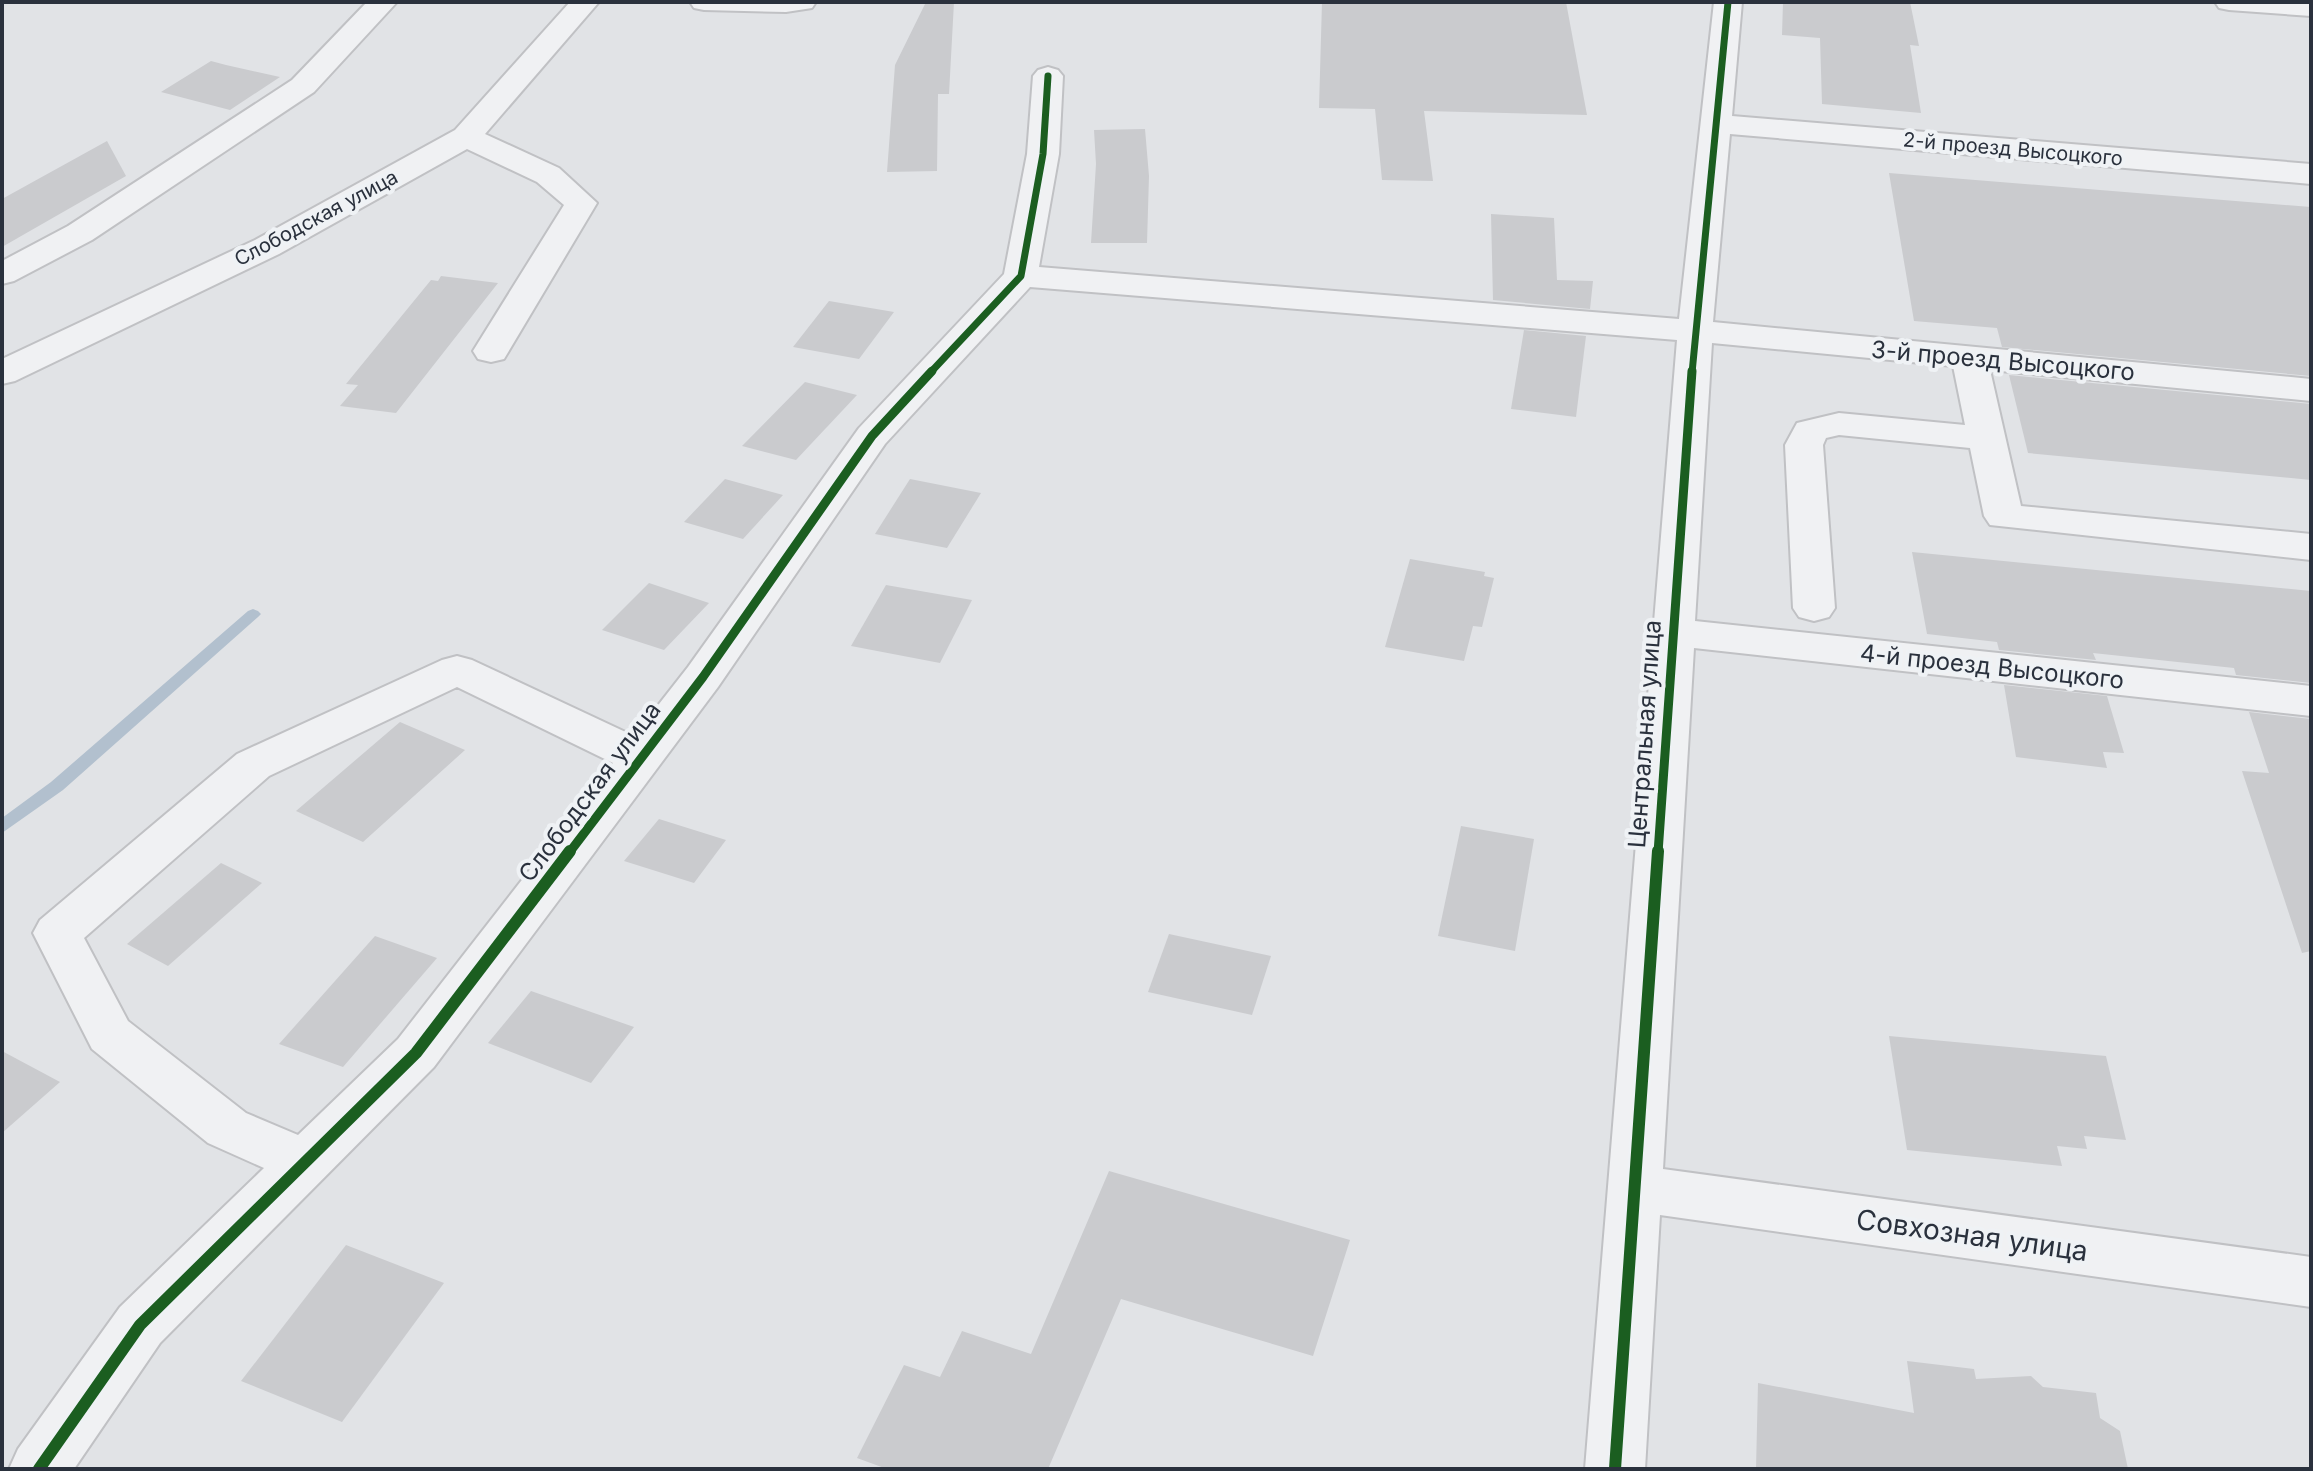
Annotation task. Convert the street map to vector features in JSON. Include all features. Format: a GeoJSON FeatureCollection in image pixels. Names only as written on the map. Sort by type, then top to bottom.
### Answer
{"type":"FeatureCollection","features":[{"type":"Feature","properties":{"kind":"street"},"geometry":{"type":"LineString","coordinates":[[2,274],[80,233],[303,86],[383,2]]}},
{"type":"Feature","properties":{"kind":"street","name":"Слободская улица"},"geometry":{"type":"LineString","coordinates":[[2,373],[267,247],[466,137],[585,2]]}},
{"type":"Feature","properties":{"kind":"street"},"geometry":{"type":"LineString","coordinates":[[704,2],[802,2]]}},
{"type":"Feature","properties":{"kind":"street","name":"Центральная улица"},"geometry":{"type":"LineString","coordinates":[[1615,1469],[1695,331],[1728,2]]}},
{"type":"Feature","properties":{"kind":"street"},"geometry":{"type":"LineString","coordinates":[[2229,2],[2311,8]]}},
{"type":"Feature","properties":{"kind":"street"},"geometry":{"type":"LineString","coordinates":[[1021,276],[1043,154],[1048,76]]}},
{"type":"Feature","properties":{"kind":"street","name":"2-й проезд Высоцкого"},"geometry":{"type":"LineString","coordinates":[[1715,124],[2311,174]]}},
{"type":"Feature","properties":{"kind":"street"},"geometry":{"type":"LineString","coordinates":[[466,137],[548,175],[581,203],[491,351]]}},
{"type":"Feature","properties":{"kind":"street","name":"Слободская улица"},"geometry":{"type":"LineString","coordinates":[[39,1469],[140,1325],[416,1053],[703,677],[872,436],[1021,276]]}},
{"type":"Feature","properties":{"kind":"street","name":"3-й проезд Высоцкого"},"geometry":{"type":"LineString","coordinates":[[1021,276],[1695,331],[2311,390]]}},
{"type":"Feature","properties":{"kind":"street"},"geometry":{"type":"LineString","coordinates":[[1969,358],[2004,516],[2311,547]]}},
{"type":"Feature","properties":{"kind":"street"},"geometry":{"type":"LineString","coordinates":[[1814,608],[1804,445],[1810,431],[1839,424],[1988,438]]}},
{"type":"Feature","properties":{"kind":"street","name":"4-й проезд Высоцкого"},"geometry":{"type":"LineString","coordinates":[[1673,632],[2311,701]]}},
{"type":"Feature","properties":{"kind":"street"},"geometry":{"type":"LineString","coordinates":[[305,1162],[227,1128],[110,1035],[57,933],[253,765],[457,670],[641,758]]}},
{"type":"Feature","properties":{"kind":"street","name":"Совхозная улица"},"geometry":{"type":"LineString","coordinates":[[1634,1188],[2311,1282]]}},
{"type":"Feature","properties":{"kind":"building"},"geometry":{"type":"Polygon","coordinates":[[[926,2],[954,2],[949,94],[938,94],[937,171],[887,172],[895,65],[926,2]]]}},
{"type":"Feature","properties":{"kind":"building"},"geometry":{"type":"Polygon","coordinates":[[[1322,2],[1566,2],[1587,115],[1424,111],[1433,181],[1382,180],[1375,109],[1319,108],[1322,2]]]}},
{"type":"Feature","properties":{"kind":"building"},"geometry":{"type":"Polygon","coordinates":[[[1783,2],[1910,2],[1919,46],[1910,45],[1921,113],[1822,104],[1820,38],[1782,35],[1783,2]]]}},
{"type":"Feature","properties":{"kind":"building"},"geometry":{"type":"Polygon","coordinates":[[[211,61],[280,77],[230,110],[161,92],[211,61]]]}},
{"type":"Feature","properties":{"kind":"building"},"geometry":{"type":"Polygon","coordinates":[[[1145,129],[1149,176],[1147,243],[1091,243],[1096,164],[1094,130],[1145,129]]]}},
{"type":"Feature","properties":{"kind":"building"},"geometry":{"type":"Polygon","coordinates":[[[107,141],[126,176],[2,247],[2,199],[107,141]]]}},
{"type":"Feature","properties":{"kind":"building"},"geometry":{"type":"Polygon","coordinates":[[[1889,173],[2311,207],[2311,376],[2002,347],[1997,328],[1914,321],[1889,173]]]}},
{"type":"Feature","properties":{"kind":"building"},"geometry":{"type":"Polygon","coordinates":[[[1491,214],[1554,218],[1557,280],[1593,281],[1590,309],[1493,300],[1491,214]]]}},
{"type":"Feature","properties":{"kind":"building"},"geometry":{"type":"Polygon","coordinates":[[[441,276],[498,283],[396,413],[340,406],[358,385],[346,384],[431,280],[438,281],[441,276]]]}},
{"type":"Feature","properties":{"kind":"building"},"geometry":{"type":"Polygon","coordinates":[[[829,301],[894,312],[859,359],[793,347],[829,301]]]}},
{"type":"Feature","properties":{"kind":"building"},"geometry":{"type":"Polygon","coordinates":[[[1524,330],[1586,336],[1576,417],[1511,409],[1524,330]]]}},
{"type":"Feature","properties":{"kind":"building"},"geometry":{"type":"Polygon","coordinates":[[[2009,375],[2311,404],[2311,480],[2028,453],[2009,375]]]}},
{"type":"Feature","properties":{"kind":"building"},"geometry":{"type":"Polygon","coordinates":[[[805,382],[857,395],[796,460],[742,446],[805,382]]]}},
{"type":"Feature","properties":{"kind":"building"},"geometry":{"type":"Polygon","coordinates":[[[725,479],[783,495],[743,539],[684,522],[725,479]]]}},
{"type":"Feature","properties":{"kind":"building"},"geometry":{"type":"Polygon","coordinates":[[[910,479],[981,493],[947,548],[875,534],[910,479]]]}},
{"type":"Feature","properties":{"kind":"building"},"geometry":{"type":"Polygon","coordinates":[[[1912,552],[2311,591],[2311,683],[2236,675],[2234,668],[2093,653],[2096,660],[1999,650],[1997,642],[1927,634],[1912,552]]]}},
{"type":"Feature","properties":{"kind":"building"},"geometry":{"type":"Polygon","coordinates":[[[1410,559],[1485,572],[1484,576],[1494,578],[1482,627],[1473,626],[1464,661],[1385,647],[1410,559]]]}},
{"type":"Feature","properties":{"kind":"building"},"geometry":{"type":"Polygon","coordinates":[[[649,583],[709,603],[664,650],[602,630],[649,583]]]}},
{"type":"Feature","properties":{"kind":"building"},"geometry":{"type":"Polygon","coordinates":[[[886,585],[972,600],[940,663],[851,646],[886,585]]]}},
{"type":"Feature","properties":{"kind":"building"},"geometry":{"type":"Polygon","coordinates":[[[2004,685],[2107,696],[2124,753],[2103,752],[2107,768],[2016,757],[2004,685]]]}},
{"type":"Feature","properties":{"kind":"building"},"geometry":{"type":"Polygon","coordinates":[[[2249,712],[2311,719],[2311,951],[2302,953],[2242,771],[2269,773],[2249,712]]]}},
{"type":"Feature","properties":{"kind":"building"},"geometry":{"type":"Polygon","coordinates":[[[400,722],[465,750],[363,842],[296,811],[400,722]]]}},
{"type":"Feature","properties":{"kind":"building"},"geometry":{"type":"Polygon","coordinates":[[[659,819],[726,840],[694,883],[624,861],[659,819]]]}},
{"type":"Feature","properties":{"kind":"building"},"geometry":{"type":"Polygon","coordinates":[[[1461,826],[1534,839],[1515,951],[1438,936],[1461,826]]]}},
{"type":"Feature","properties":{"kind":"building"},"geometry":{"type":"Polygon","coordinates":[[[221,863],[262,883],[168,966],[127,944],[221,863]]]}},
{"type":"Feature","properties":{"kind":"building"},"geometry":{"type":"Polygon","coordinates":[[[1169,934],[1271,956],[1252,1015],[1148,992],[1169,934]]]}},
{"type":"Feature","properties":{"kind":"building"},"geometry":{"type":"Polygon","coordinates":[[[375,936],[437,958],[343,1067],[279,1044],[375,936]]]}},
{"type":"Feature","properties":{"kind":"building"},"geometry":{"type":"Polygon","coordinates":[[[531,991],[634,1027],[591,1083],[488,1043],[531,991]]]}},
{"type":"Feature","properties":{"kind":"building"},"geometry":{"type":"Polygon","coordinates":[[[1889,1036],[2106,1056],[2126,1140],[2084,1136],[2087,1149],[2057,1146],[2062,1166],[1907,1150],[1889,1036]]]}},
{"type":"Feature","properties":{"kind":"building"},"geometry":{"type":"Polygon","coordinates":[[[2,1051],[60,1082],[2,1133],[2,1051]]]}},
{"type":"Feature","properties":{"kind":"building"},"geometry":{"type":"Polygon","coordinates":[[[1109,1171],[1350,1240],[1313,1356],[1121,1299],[1048,1469],[887,1469],[857,1458],[904,1365],[940,1377],[962,1331],[1031,1354],[1109,1171]]]}},
{"type":"Feature","properties":{"kind":"building"},"geometry":{"type":"Polygon","coordinates":[[[346,1245],[444,1283],[342,1422],[241,1381],[346,1245]]]}},
{"type":"Feature","properties":{"kind":"building"},"geometry":{"type":"Polygon","coordinates":[[[1907,1361],[1974,1369],[1976,1379],[2031,1376],[2043,1387],[2096,1393],[2100,1418],[2120,1431],[2128,1469],[1756,1469],[1758,1383],[1914,1413],[1907,1361]]]}},
{"type":"Feature","properties":{"kind":"waterway"},"geometry":{"type":"LineString","coordinates":[[2,827],[57,786],[253,614]]}},
{"type":"Feature","properties":{"kind":"cycle path"},"geometry":{"type":"LineString","coordinates":[[1615,1469],[1695,331],[1728,2]]}},
{"type":"Feature","properties":{"kind":"cycle path"},"geometry":{"type":"LineString","coordinates":[[39,1469],[140,1325],[416,1053],[703,677],[872,436],[1021,276],[1043,154],[1048,76]]}}]}
